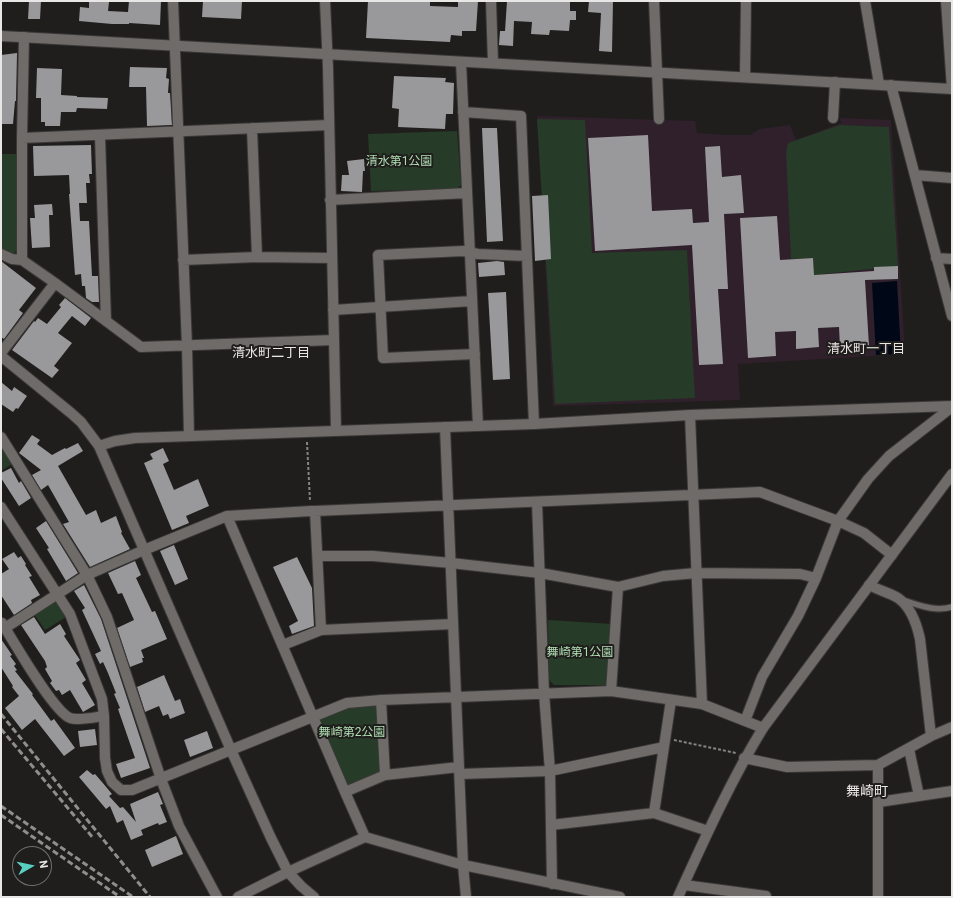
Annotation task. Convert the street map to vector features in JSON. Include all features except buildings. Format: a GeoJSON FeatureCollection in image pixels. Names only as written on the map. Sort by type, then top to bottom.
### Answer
{"type":"FeatureCollection","features":[{"type":"Feature","properties":{"kind":"street"},"geometry":{"type":"LineString","coordinates":[[173,1],[177,132],[187,346],[189,436]]}},
{"type":"Feature","properties":{"kind":"street"},"geometry":{"type":"LineString","coordinates":[[325,1],[336,430]]}},
{"type":"Feature","properties":{"kind":"street"},"geometry":{"type":"LineString","coordinates":[[491,1],[493,63]]}},
{"type":"Feature","properties":{"kind":"street"},"geometry":{"type":"LineString","coordinates":[[654,1],[659,120]]}},
{"type":"Feature","properties":{"kind":"street"},"geometry":{"type":"LineString","coordinates":[[745,77],[746,1]]}},
{"type":"Feature","properties":{"kind":"street"},"geometry":{"type":"LineString","coordinates":[[865,1],[879,84]]}},
{"type":"Feature","properties":{"kind":"street"},"geometry":{"type":"LineString","coordinates":[[1,36],[952,89],[946,1]]}},
{"type":"Feature","properties":{"kind":"street"},"geometry":{"type":"LineString","coordinates":[[22,260],[24,37]]}},
{"type":"Feature","properties":{"kind":"street"},"geometry":{"type":"LineString","coordinates":[[461,62],[478,426]]}},
{"type":"Feature","properties":{"kind":"street"},"geometry":{"type":"LineString","coordinates":[[833,118],[835,82]]}},
{"type":"Feature","properties":{"kind":"street"},"geometry":{"type":"LineString","coordinates":[[891,85],[952,316]]}},
{"type":"Feature","properties":{"kind":"street"},"geometry":{"type":"LineString","coordinates":[[463,112],[521,116],[534,424]]}},
{"type":"Feature","properties":{"kind":"street"},"geometry":{"type":"LineString","coordinates":[[22,138],[100,136],[329,125]]}},
{"type":"Feature","properties":{"kind":"street"},"geometry":{"type":"LineString","coordinates":[[252,128],[257,258]]}},
{"type":"Feature","properties":{"kind":"street"},"geometry":{"type":"LineString","coordinates":[[100,136],[106,320]]}},
{"type":"Feature","properties":{"kind":"street"},"geometry":{"type":"LineString","coordinates":[[915,175],[952,178]]}},
{"type":"Feature","properties":{"kind":"street"},"geometry":{"type":"LineString","coordinates":[[330,200],[467,193]]}},
{"type":"Feature","properties":{"kind":"street"},"geometry":{"type":"LineString","coordinates":[[475,354],[383,358],[378,255],[463,251],[478,254],[528,256]]}},
{"type":"Feature","properties":{"kind":"street"},"geometry":{"type":"LineString","coordinates":[[1,254],[12,259],[22,260],[141,347],[334,340]]}},
{"type":"Feature","properties":{"kind":"street"},"geometry":{"type":"LineString","coordinates":[[183,260],[332,258]]}},
{"type":"Feature","properties":{"kind":"street"},"geometry":{"type":"LineString","coordinates":[[936,258],[952,259]]}},
{"type":"Feature","properties":{"kind":"street"},"geometry":{"type":"LineString","coordinates":[[1,353],[55,283]]}},
{"type":"Feature","properties":{"kind":"street"},"geometry":{"type":"LineString","coordinates":[[333,310],[472,300]]}},
{"type":"Feature","properties":{"kind":"street"},"geometry":{"type":"LineString","coordinates":[[1,356],[81,422],[99,446],[231,750],[271,838],[288,872],[314,897]]}},
{"type":"Feature","properties":{"kind":"street"},"geometry":{"type":"LineString","coordinates":[[99,446],[115,441],[135,438],[534,424],[690,415],[952,407]]}},
{"type":"Feature","properties":{"kind":"street"},"geometry":{"type":"LineString","coordinates":[[745,721],[762,677],[798,616],[816,578],[838,521],[868,479],[889,456],[952,407]]}},
{"type":"Feature","properties":{"kind":"street"},"geometry":{"type":"LineString","coordinates":[[690,415],[702,704]]}},
{"type":"Feature","properties":{"kind":"street"},"geometry":{"type":"LineString","coordinates":[[445,427],[463,865],[466,897]]}},
{"type":"Feature","properties":{"kind":"street"},"geometry":{"type":"LineString","coordinates":[[1,437],[87,575],[107,617],[161,778],[180,826],[217,897]]}},
{"type":"Feature","properties":{"kind":"street"},"geometry":{"type":"LineString","coordinates":[[678,897],[708,831],[744,758],[763,728],[952,474]]}},
{"type":"Feature","properties":{"kind":"street"},"geometry":{"type":"LineString","coordinates":[[104,716],[75,719],[70,718],[61,712],[3,625],[58,594],[87,575],[227,516],[760,492],[838,521],[864,533],[892,555]]}},
{"type":"Feature","properties":{"kind":"street"},"geometry":{"type":"LineString","coordinates":[[537,502],[544,693],[550,771],[552,884]]}},
{"type":"Feature","properties":{"kind":"street"},"geometry":{"type":"LineString","coordinates":[[1,507],[70,614],[102,699],[107,771],[112,782],[121,790],[132,790],[347,703],[381,700],[611,691],[702,704],[763,728]]}},
{"type":"Feature","properties":{"kind":"street"},"geometry":{"type":"LineString","coordinates":[[313,511],[318,556],[322,630]]}},
{"type":"Feature","properties":{"kind":"street"},"geometry":{"type":"LineString","coordinates":[[227,516],[365,837]]}},
{"type":"Feature","properties":{"kind":"street"},"geometry":{"type":"LineString","coordinates":[[318,556],[372,556],[450,563],[540,573],[618,587],[663,576],[696,574],[800,574],[816,578]]}},
{"type":"Feature","properties":{"kind":"street"},"geometry":{"type":"LineString","coordinates":[[869,586],[898,598],[906,607],[916,624],[920,639],[931,736]]}},
{"type":"Feature","properties":{"kind":"street"},"geometry":{"type":"LineString","coordinates":[[611,691],[618,587]]}},
{"type":"Feature","properties":{"kind":"street"},"geometry":{"type":"LineString","coordinates":[[283,645],[322,630],[453,624]]}},
{"type":"Feature","properties":{"kind":"street"},"geometry":{"type":"LineString","coordinates":[[381,700],[385,776]]}},
{"type":"Feature","properties":{"kind":"street"},"geometry":{"type":"LineString","coordinates":[[654,814],[671,700]]}},
{"type":"Feature","properties":{"kind":"street"},"geometry":{"type":"LineString","coordinates":[[744,758],[787,767],[878,765],[931,736],[952,728]]}},
{"type":"Feature","properties":{"kind":"street"},"geometry":{"type":"LineString","coordinates":[[345,792],[385,776],[459,771],[550,771],[664,742]]}},
{"type":"Feature","properties":{"kind":"street"},"geometry":{"type":"LineString","coordinates":[[909,749],[919,796]]}},
{"type":"Feature","properties":{"kind":"street"},"geometry":{"type":"LineString","coordinates":[[878,765],[878,897]]}},
{"type":"Feature","properties":{"kind":"street"},"geometry":{"type":"LineString","coordinates":[[879,802],[952,791]]}},
{"type":"Feature","properties":{"kind":"street"},"geometry":{"type":"LineString","coordinates":[[551,825],[654,814],[708,831]]}},
{"type":"Feature","properties":{"kind":"street"},"geometry":{"type":"LineString","coordinates":[[238,897],[288,872],[365,837],[463,865],[620,897]]}},
{"type":"Feature","properties":{"kind":"street"},"geometry":{"type":"LineString","coordinates":[[684,884],[766,896]]}},
{"type":"Feature","properties":{"kind":"lane"},"geometry":{"type":"LineString","coordinates":[[898,598],[932,609],[944,610],[952,607]]}},
{"type":"Feature","properties":{"kind":"path"},"geometry":{"type":"LineString","coordinates":[[306,432],[313,511]]}},
{"type":"Feature","properties":{"kind":"path"},"geometry":{"type":"LineString","coordinates":[[664,742],[739,753],[744,758]]}},
{"type":"Feature","properties":{"kind":"shaded area"},"geometry":{"type":"Polygon","coordinates":[[[537,116],[695,121],[697,133],[726,135],[750,135],[760,129],[790,125],[796,140],[841,123],[840,118],[891,120],[905,354],[738,364],[740,400],[553,406],[537,116]]]}},
{"type":"Feature","properties":{"kind":"green space"},"geometry":{"type":"Polygon","coordinates":[[[537,119],[585,120],[592,253],[687,250],[695,398],[555,404],[537,119]]]}},
{"type":"Feature","properties":{"kind":"green space"},"geometry":{"type":"Polygon","coordinates":[[[840,125],[889,127],[898,266],[814,275],[813,258],[791,259],[786,153],[788,143],[840,125]]]}},
{"type":"Feature","properties":{"kind":"green space","name":"清水第1公園"},"geometry":{"type":"Polygon","coordinates":[[[457,131],[461,185],[456,189],[371,191],[368,134],[457,131]]]}},
{"type":"Feature","properties":{"kind":"green space"},"geometry":{"type":"Polygon","coordinates":[[[1,154],[16,154],[16,251],[14,254],[1,249],[1,154]]]}},
{"type":"Feature","properties":{"kind":"green space"},"geometry":{"type":"Polygon","coordinates":[[[1,446],[12,464],[1,471],[1,446]]]}},
{"type":"Feature","properties":{"kind":"green space"},"geometry":{"type":"Polygon","coordinates":[[[56,600],[66,617],[45,630],[34,614],[56,600]]]}},
{"type":"Feature","properties":{"kind":"green space","name":"舞崎第1公園"},"geometry":{"type":"Polygon","coordinates":[[[548,620],[612,624],[609,682],[606,685],[554,685],[549,680],[548,620]]]}},
{"type":"Feature","properties":{"kind":"green space","name":"舞崎第2公園"},"geometry":{"type":"Polygon","coordinates":[[[375,706],[377,709],[381,771],[378,774],[349,786],[344,783],[318,723],[320,719],[347,707],[375,706]]]}},
{"type":"Feature","properties":{"kind":"water"},"geometry":{"type":"Polygon","coordinates":[[[897,281],[901,354],[876,355],[872,283],[897,281]]]}},
{"type":"Feature","properties":{"kind":"railway"},"geometry":{"type":"LineString","coordinates":[[1,714],[150,897]]}},
{"type":"Feature","properties":{"kind":"railway"},"geometry":{"type":"LineString","coordinates":[[1,729],[94,839]]}},
{"type":"Feature","properties":{"kind":"railway"},"geometry":{"type":"LineString","coordinates":[[1,806],[133,897]]}},
{"type":"Feature","properties":{"kind":"railway"},"geometry":{"type":"LineString","coordinates":[[1,815],[120,897]]}},
{"type":"Feature","properties":{"kind":"district","name":"清水町一丁目"},"geometry":{"type":"Point","coordinates":[866,350]}},
{"type":"Feature","properties":{"kind":"district","name":"清水町二丁目"},"geometry":{"type":"Point","coordinates":[271,354]}},
{"type":"Feature","properties":{"kind":"district","name":"舞崎町"},"geometry":{"type":"Point","coordinates":[867,792]}}]}
